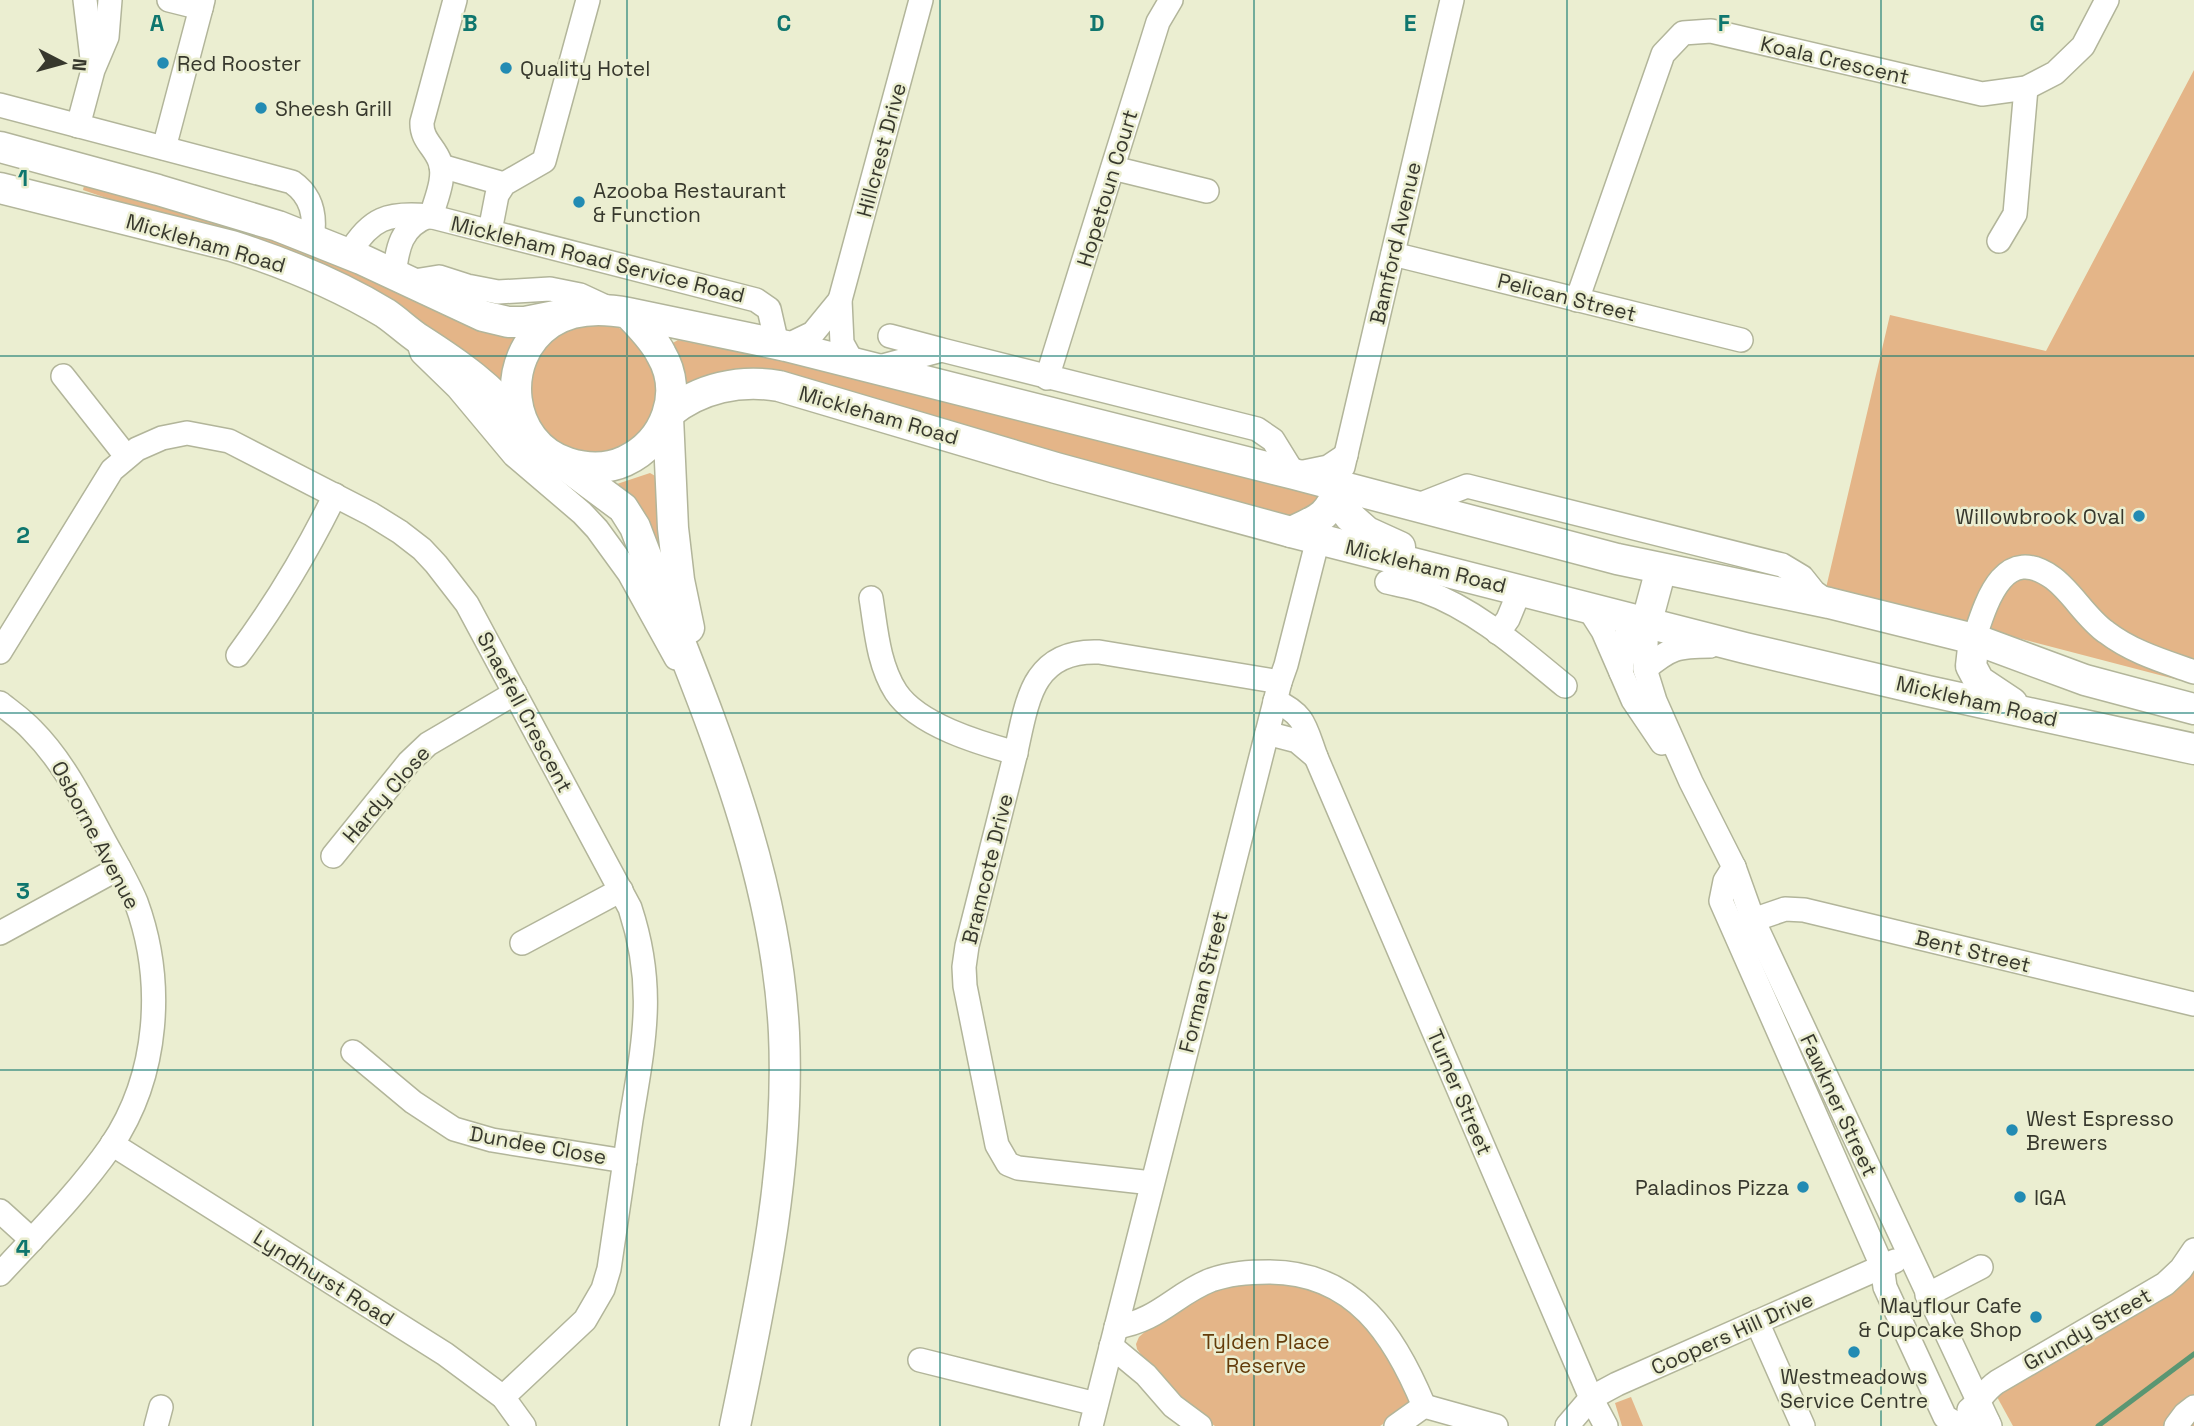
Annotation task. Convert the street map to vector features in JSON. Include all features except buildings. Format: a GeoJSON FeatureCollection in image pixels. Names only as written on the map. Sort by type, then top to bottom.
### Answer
{"type":"FeatureCollection","features":[{"type":"Feature","properties":{"kind":"main road","name":"Mickleham Road"},"geometry":{"type":"LineString","coordinates":[[3,144],[243,214],[349,254],[495,320],[525,322],[573,312]]}},
{"type":"Feature","properties":{"kind":"main road","name":"Mickleham Road"},"geometry":{"type":"LineString","coordinates":[[0,188],[221,243],[269,258],[359,299],[456,362],[507,406],[528,433]]}},
{"type":"Feature","properties":{"kind":"main road","name":"Mickleham Road"},"geometry":{"type":"LineString","coordinates":[[620,311],[864,365],[1651,566],[1829,603],[1974,639],[2085,680],[2194,709]]}},
{"type":"Feature","properties":{"kind":"main road"},"geometry":{"type":"LineString","coordinates":[[704,705],[679,579],[670,500],[668,415],[672,392],[669,370],[661,352],[620,311],[573,312],[550,323],[532,339],[520,361],[515,386],[518,411],[528,433],[542,449],[623,508],[635,527],[732,779],[761,879],[777,963],[784,1032],[784,1108],[777,1200],[754,1336],[735,1426]]}},
{"type":"Feature","properties":{"kind":"main road","name":"Mickleham Road"},"geometry":{"type":"LineString","coordinates":[[668,415],[679,405],[728,385],[747,382],[779,386],[1056,468],[1745,648],[2194,749]]}},
{"type":"Feature","properties":{"kind":"main road"},"geometry":{"type":"LineString","coordinates":[[560,461],[581,467],[603,468],[624,462],[642,451],[657,436],[668,415]]}},
{"type":"Feature","properties":{"kind":"main road"},"geometry":{"type":"LineString","coordinates":[[1305,535],[1317,520],[1330,510],[1341,486]]}},
{"type":"Feature","properties":{"kind":"main road"},"geometry":{"type":"LineString","coordinates":[[1341,486],[1349,516],[1367,532],[1458,573]]}},
{"type":"Feature","properties":{"kind":"main road"},"geometry":{"type":"LineString","coordinates":[[1638,619],[1651,566]]}},
{"type":"Feature","properties":{"kind":"main road"},"geometry":{"type":"LineString","coordinates":[[1928,691],[1956,675],[1964,665],[1974,639]]}},
{"type":"Feature","properties":{"kind":"main road"},"geometry":{"type":"LineString","coordinates":[[1974,639],[1971,666],[1979,681],[2030,714]]}},
{"type":"Feature","properties":{"kind":"street"},"geometry":{"type":"LineString","coordinates":[[85,0],[93,70]]}},
{"type":"Feature","properties":{"kind":"street"},"geometry":{"type":"LineString","coordinates":[[78,125],[93,70],[107,37],[110,0]]}},
{"type":"Feature","properties":{"kind":"street"},"geometry":{"type":"LineString","coordinates":[[164,148],[202,4],[169,0]]}},
{"type":"Feature","properties":{"kind":"street"},"geometry":{"type":"LineString","coordinates":[[430,217],[441,179],[441,166],[440,159],[424,137],[422,122],[455,0]]}},
{"type":"Feature","properties":{"kind":"street"},"geometry":{"type":"LineString","coordinates":[[489,231],[497,195],[504,184],[544,161],[588,0]]}},
{"type":"Feature","properties":{"kind":"street","name":"Hillcrest Drive"},"geometry":{"type":"LineString","coordinates":[[864,365],[842,343],[840,299],[921,0]]}},
{"type":"Feature","properties":{"kind":"street","name":"Hopetoun Court"},"geometry":{"type":"LineString","coordinates":[[1047,378],[1158,22],[1171,0]]}},
{"type":"Feature","properties":{"kind":"street","name":"Bamford Avenue"},"geometry":{"type":"LineString","coordinates":[[1341,486],[1452,0]]}},
{"type":"Feature","properties":{"kind":"street","name":"Koala Crescent"},"geometry":{"type":"LineString","coordinates":[[1577,300],[1663,54],[1683,33],[1711,31],[1982,94],[2026,88],[2055,73],[2083,46],[2107,0]]}},
{"type":"Feature","properties":{"kind":"street"},"geometry":{"type":"LineString","coordinates":[[2000,241],[2015,214],[2026,88]]}},
{"type":"Feature","properties":{"kind":"street","name":"Mickleham Road"},"geometry":{"type":"LineString","coordinates":[[0,105],[292,182],[308,197],[315,220],[312,239]]}},
{"type":"Feature","properties":{"kind":"street"},"geometry":{"type":"LineString","coordinates":[[441,166],[504,184]]}},
{"type":"Feature","properties":{"kind":"street"},"geometry":{"type":"LineString","coordinates":[[1113,168],[1207,191]]}},
{"type":"Feature","properties":{"kind":"street","name":"Mickleham Road Service Road"},"geometry":{"type":"LineString","coordinates":[[349,254],[360,235],[383,218],[406,214],[430,217],[756,299],[769,309],[782,345]]}},
{"type":"Feature","properties":{"kind":"street","name":"Mickleham Road Service Road"},"geometry":{"type":"LineString","coordinates":[[401,279],[396,251],[405,231],[418,220],[430,217]]}},
{"type":"Feature","properties":{"kind":"street","name":"Pelican Street"},"geometry":{"type":"LineString","coordinates":[[1393,254],[1741,340]]}},
{"type":"Feature","properties":{"kind":"street"},"geometry":{"type":"LineString","coordinates":[[401,279],[439,277],[498,292],[550,289],[580,295],[620,311]]}},
{"type":"Feature","properties":{"kind":"street","name":"Hillcrest Drive"},"geometry":{"type":"LineString","coordinates":[[782,345],[813,333],[840,299]]}},
{"type":"Feature","properties":{"kind":"street"},"geometry":{"type":"LineString","coordinates":[[890,336],[1256,429],[1273,440],[1294,474],[1328,467],[1346,455]]}},
{"type":"Feature","properties":{"kind":"street"},"geometry":{"type":"LineString","coordinates":[[417,337],[422,354],[458,388],[514,455],[582,513],[613,549],[704,705]]}},
{"type":"Feature","properties":{"kind":"street","name":"Mickleham Road"},"geometry":{"type":"LineString","coordinates":[[864,365],[942,349]]}},
{"type":"Feature","properties":{"kind":"street"},"geometry":{"type":"LineString","coordinates":[[63,376],[126,456]]}},
{"type":"Feature","properties":{"kind":"street","name":"Snaefell Crescent"},"geometry":{"type":"LineString","coordinates":[[0,652],[118,463],[145,444],[187,433],[218,437],[244,447],[400,532],[436,564],[467,604],[630,908],[638,935],[647,1000],[642,1050],[603,1289],[584,1320],[503,1397]]}},
{"type":"Feature","properties":{"kind":"street","name":"Mickleham Road"},"geometry":{"type":"LineString","coordinates":[[1416,506],[1466,486],[1782,565],[1802,577],[1814,592],[1829,603]]}},
{"type":"Feature","properties":{"kind":"street"},"geometry":{"type":"LineString","coordinates":[[238,655],[267,616],[310,547],[335,495]]}},
{"type":"Feature","properties":{"kind":"street","name":"Forman Street"},"geometry":{"type":"LineString","coordinates":[[1094,1415],[1267,733],[1305,535]]}},
{"type":"Feature","properties":{"kind":"street"},"geometry":{"type":"LineString","coordinates":[[1974,639],[1984,607],[2000,578],[2016,569],[2031,568],[2053,578],[2104,632],[2137,652],[2194,672]]}},
{"type":"Feature","properties":{"kind":"street"},"geometry":{"type":"LineString","coordinates":[[1387,582],[1428,592],[1461,609],[1498,633],[1565,686]]}},
{"type":"Feature","properties":{"kind":"street"},"geometry":{"type":"LineString","coordinates":[[1498,633],[1520,590]]}},
{"type":"Feature","properties":{"kind":"street"},"geometry":{"type":"LineString","coordinates":[[871,598],[882,659],[897,693],[930,721],[1016,753]]}},
{"type":"Feature","properties":{"kind":"street","name":"Fawkner Street"},"geometry":{"type":"LineString","coordinates":[[1587,606],[1603,631],[1633,700],[1691,782]]}},
{"type":"Feature","properties":{"kind":"street"},"geometry":{"type":"LineString","coordinates":[[1621,675],[1638,619]]}},
{"type":"Feature","properties":{"kind":"street","name":"Fawkner Street"},"geometry":{"type":"LineString","coordinates":[[1638,619],[1645,669],[1655,701],[1691,782],[1734,867],[1753,920],[1985,1417]]}},
{"type":"Feature","properties":{"kind":"street"},"geometry":{"type":"LineString","coordinates":[[1645,669],[1662,655],[1681,646],[1745,648]]}},
{"type":"Feature","properties":{"kind":"street","name":"Bramcote Drive"},"geometry":{"type":"LineString","coordinates":[[1152,1183],[1018,1168],[1008,1164],[997,1145],[968,1002],[964,967],[1016,753],[1032,692],[1039,678],[1064,656],[1082,651],[1099,652],[1277,691]]}},
{"type":"Feature","properties":{"kind":"street","name":"Turner Street"},"geometry":{"type":"LineString","coordinates":[[1277,691],[1305,725],[1316,757],[1591,1398],[1606,1426]]}},
{"type":"Feature","properties":{"kind":"street","name":"Hardy Close"},"geometry":{"type":"LineString","coordinates":[[333,856],[409,762],[428,744],[515,693]]}},
{"type":"Feature","properties":{"kind":"street","name":"Osborne Avenue"},"geometry":{"type":"LineString","coordinates":[[0,703],[32,730],[56,758],[119,868],[141,918],[154,988],[152,1033],[146,1066],[126,1119],[94,1168],[0,1274]]}},
{"type":"Feature","properties":{"kind":"street"},"geometry":{"type":"LineString","coordinates":[[1267,733],[1297,741],[1316,757]]}},
{"type":"Feature","properties":{"kind":"street"},"geometry":{"type":"LineString","coordinates":[[1734,867],[1725,881],[1721,901],[1882,1266]]}},
{"type":"Feature","properties":{"kind":"street"},"geometry":{"type":"LineString","coordinates":[[0,933],[119,868]]}},
{"type":"Feature","properties":{"kind":"street"},"geometry":{"type":"LineString","coordinates":[[522,943],[621,890]]}},
{"type":"Feature","properties":{"kind":"street","name":"Bent Street"},"geometry":{"type":"LineString","coordinates":[[1753,920],[1785,909],[1804,909],[2194,1004]]}},
{"type":"Feature","properties":{"kind":"street","name":"Dundee Close"},"geometry":{"type":"LineString","coordinates":[[353,1052],[413,1102],[454,1129],[492,1140],[625,1161]]}},
{"type":"Feature","properties":{"kind":"street","name":"Lyndhurst Road"},"geometry":{"type":"LineString","coordinates":[[112,1144],[445,1354],[503,1397],[524,1426]]}},
{"type":"Feature","properties":{"kind":"street"},"geometry":{"type":"LineString","coordinates":[[0,1211],[32,1240]]}},
{"type":"Feature","properties":{"kind":"street","name":"Grundy Street"},"geometry":{"type":"LineString","coordinates":[[1882,1266],[1885,1287],[1939,1406],[1945,1417],[1952,1421],[1985,1417],[1985,1390],[2026,1363],[2165,1283],[2181,1269],[2194,1250]]}},
{"type":"Feature","properties":{"kind":"street","name":"Coopers Hill Drive"},"geometry":{"type":"LineString","coordinates":[[1567,1426],[1591,1398],[1616,1384],[1908,1255]]}},
{"type":"Feature","properties":{"kind":"street"},"geometry":{"type":"LineString","coordinates":[[1927,1295],[1981,1267]]}},
{"type":"Feature","properties":{"kind":"street"},"geometry":{"type":"LineString","coordinates":[[1200,1426],[1173,1406],[1114,1336],[1146,1320],[1199,1286],[1241,1272],[1282,1272],[1309,1278],[1332,1286],[1356,1301],[1379,1324],[1407,1364],[1424,1406]]}},
{"type":"Feature","properties":{"kind":"street"},"geometry":{"type":"LineString","coordinates":[[1757,1322],[1803,1426]]}},
{"type":"Feature","properties":{"kind":"street"},"geometry":{"type":"LineString","coordinates":[[920,1360],[1094,1415]]}},
{"type":"Feature","properties":{"kind":"street"},"geometry":{"type":"LineString","coordinates":[[1396,1426],[1424,1406]]}},
{"type":"Feature","properties":{"kind":"street"},"geometry":{"type":"LineString","coordinates":[[1424,1406],[1496,1426]]}},
{"type":"Feature","properties":{"kind":"street"},"geometry":{"type":"LineString","coordinates":[[2176,1426],[2185,1414],[2194,1408]]}},
{"type":"Feature","properties":{"kind":"green space"},"geometry":{"type":"Polygon","coordinates":[[[2194,70],[2194,684],[1826,588],[1890,315],[2046,351],[2194,70]]]}},
{"type":"Feature","properties":{"kind":"green space"},"geometry":{"type":"Polygon","coordinates":[[[85,181],[207,211],[523,332],[504,386],[467,361],[150,213],[83,190],[85,181]]]}},
{"type":"Feature","properties":{"kind":"green space"},"geometry":{"type":"Polygon","coordinates":[[[594,323],[619,327],[640,342],[655,363],[659,388],[655,413],[640,434],[619,449],[594,453],[569,449],[548,434],[533,413],[529,388],[533,363],[548,342],[569,327],[594,323]]]}},
{"type":"Feature","properties":{"kind":"green space"},"geometry":{"type":"Polygon","coordinates":[[[678,340],[853,375],[1325,495],[1296,520],[811,386],[683,394],[671,344],[678,340]]]}},
{"type":"Feature","properties":{"kind":"green space"},"geometry":{"type":"Polygon","coordinates":[[[650,473],[657,477],[669,576],[617,484],[650,473]]]}},
{"type":"Feature","properties":{"kind":"green space"},"geometry":{"type":"Polygon","coordinates":[[[2194,1267],[2194,1426],[2013,1426],[1996,1395],[2194,1267]]]}},
{"type":"Feature","properties":{"kind":"green space","name":"Tylden Place Reserve"},"geometry":{"type":"Polygon","coordinates":[[[1269,1278],[1326,1291],[1375,1328],[1411,1391],[1409,1407],[1380,1426],[1215,1426],[1182,1402],[1162,1382],[1137,1349],[1139,1337],[1156,1322],[1201,1292],[1269,1278]]]}},
{"type":"Feature","properties":{"kind":"green space"},"geometry":{"type":"Polygon","coordinates":[[[1631,1397],[1643,1426],[1622,1426],[1615,1403],[1631,1397]]]}},
{"type":"Feature","properties":{"kind":"waterway"},"geometry":{"type":"LineString","coordinates":[[2098,1426],[2194,1354]]}},
{"type":"Feature","properties":{"kind":"place","name":"Red Rooster"},"geometry":{"type":"Point","coordinates":[163,63]}},
{"type":"Feature","properties":{"kind":"place","name":"Quality Hotel"},"geometry":{"type":"Point","coordinates":[506,68]}},
{"type":"Feature","properties":{"kind":"place","name":"Sheesh Grill"},"geometry":{"type":"Point","coordinates":[261,108]}},
{"type":"Feature","properties":{"kind":"place","name":"Azooba Restaurant & Function"},"geometry":{"type":"Point","coordinates":[579,202]}},
{"type":"Feature","properties":{"kind":"place","name":"Willowbrook Oval"},"geometry":{"type":"Point","coordinates":[2139,516]}},
{"type":"Feature","properties":{"kind":"place","name":"West Espresso Brewers"},"geometry":{"type":"Point","coordinates":[2012,1130]}},
{"type":"Feature","properties":{"kind":"place","name":"Paladinos Pizza"},"geometry":{"type":"Point","coordinates":[1803,1187]}},
{"type":"Feature","properties":{"kind":"place","name":"IGA"},"geometry":{"type":"Point","coordinates":[2020,1197]}},
{"type":"Feature","properties":{"kind":"place","name":"Mayflour Cafe & Cupcake Shop"},"geometry":{"type":"Point","coordinates":[2036,1317]}},
{"type":"Feature","properties":{"kind":"place","name":"Westmeadows Service Centre"},"geometry":{"type":"Point","coordinates":[1854,1352]}}]}
